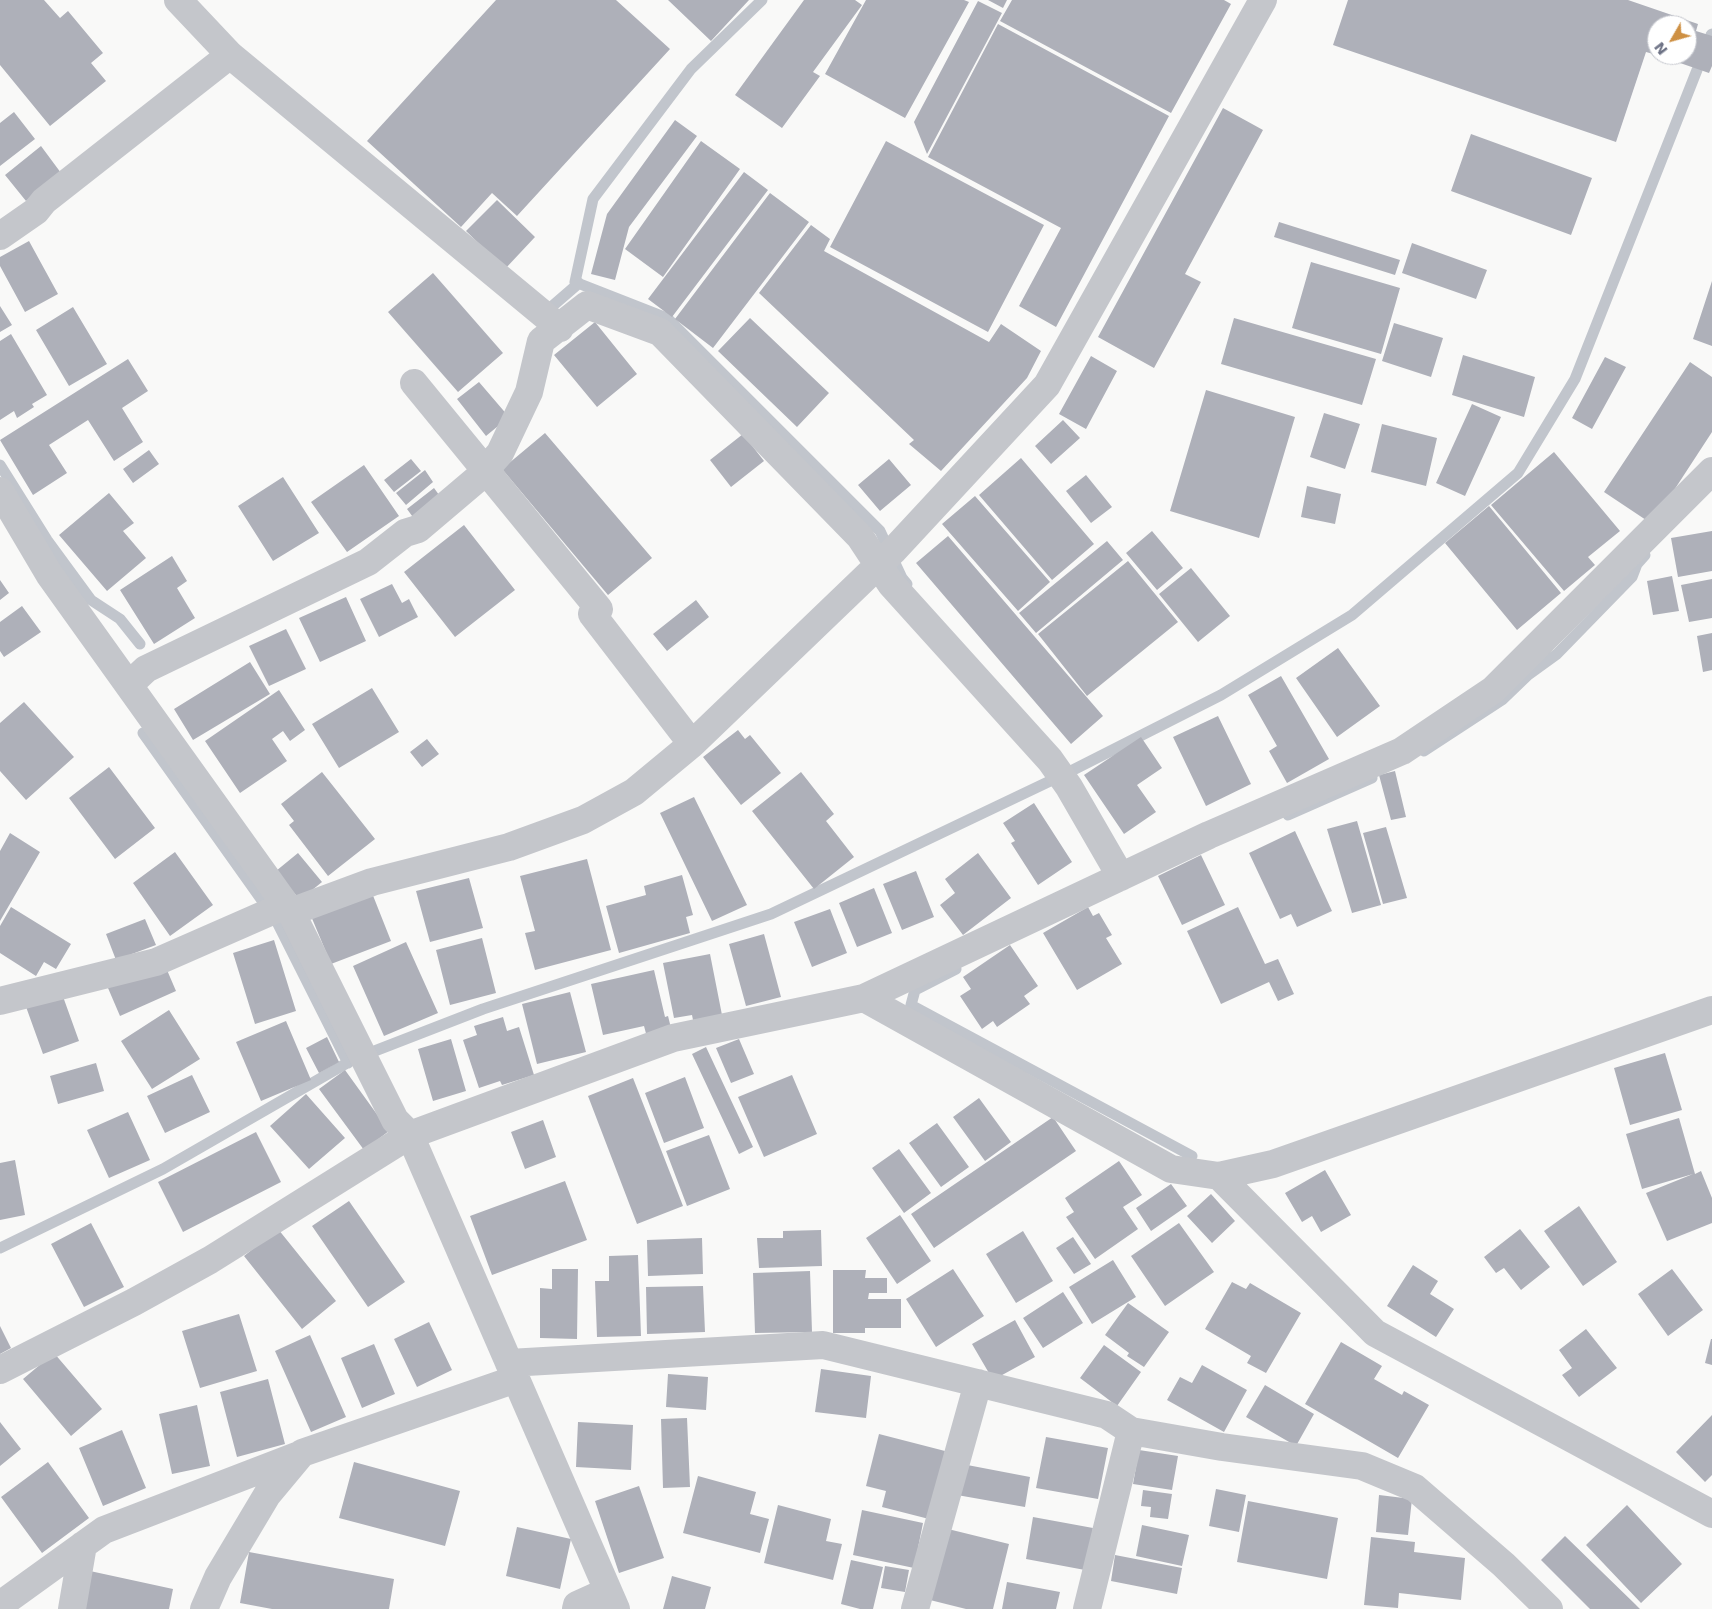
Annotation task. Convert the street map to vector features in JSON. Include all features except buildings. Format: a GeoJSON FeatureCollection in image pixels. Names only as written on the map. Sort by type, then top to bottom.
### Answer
{"type":"FeatureCollection","features":[{"type":"Feature","properties":{"kind":"street"},"geometry":{"type":"LineString","coordinates":[[178,0],[187,12],[230,55],[560,328]]}},
{"type":"Feature","properties":{"kind":"street"},"geometry":{"type":"LineString","coordinates":[[0,1001],[156,962],[280,910],[372,882],[509,847],[584,820],[634,792],[692,744],[886,558],[1047,385],[1263,0]]}},
{"type":"Feature","properties":{"kind":"street"},"geometry":{"type":"LineString","coordinates":[[0,236],[36,211],[44,201],[230,55]]}},
{"type":"Feature","properties":{"kind":"street"},"geometry":{"type":"LineString","coordinates":[[129,685],[146,669],[368,562],[405,533],[418,528],[486,469],[500,453],[530,392],[541,341],[587,305],[660,332],[860,537],[886,558],[891,584],[1061,775],[1121,877]]}},
{"type":"Feature","properties":{"kind":"street"},"geometry":{"type":"LineString","coordinates":[[414,383],[599,608],[592,614],[692,744]]}},
{"type":"Feature","properties":{"kind":"street"},"geometry":{"type":"LineString","coordinates":[[0,1370],[134,1302],[210,1260],[410,1136],[673,1038],[864,998],[1209,835],[1402,751],[1493,690],[1712,471]]}},
{"type":"Feature","properties":{"kind":"street"},"geometry":{"type":"LineString","coordinates":[[0,491],[49,574],[129,685],[280,910],[364,1057],[394,1120],[410,1136],[612,1600],[577,1605],[576,1609]]}},
{"type":"Feature","properties":{"kind":"street"},"geometry":{"type":"LineString","coordinates":[[864,998],[1170,1169],[1219,1176],[1273,1164],[1712,1010]]}},
{"type":"Feature","properties":{"kind":"street"},"geometry":{"type":"LineString","coordinates":[[1219,1176],[1375,1333],[1712,1514]]}},
{"type":"Feature","properties":{"kind":"street"},"geometry":{"type":"LineString","coordinates":[[0,1605],[104,1530],[513,1371],[823,1345],[1107,1415],[1131,1431],[1222,1447],[1362,1466],[1415,1488],[1504,1565],[1549,1609]]}},
{"type":"Feature","properties":{"kind":"street"},"geometry":{"type":"LineString","coordinates":[[915,1609],[978,1383]]}},
{"type":"Feature","properties":{"kind":"street"},"geometry":{"type":"LineString","coordinates":[[1087,1609],[1131,1431]]}},
{"type":"Feature","properties":{"kind":"street"},"geometry":{"type":"LineString","coordinates":[[204,1609],[218,1578],[267,1495],[302,1453]]}},
{"type":"Feature","properties":{"kind":"street"},"geometry":{"type":"LineString","coordinates":[[72,1609],[83,1545]]}},
{"type":"Feature","properties":{"kind":"waterway"},"geometry":{"type":"LineString","coordinates":[[762,0],[691,69],[593,199],[575,282],[667,318],[880,531],[902,578],[907,584]]}},
{"type":"Feature","properties":{"kind":"waterway"},"geometry":{"type":"LineString","coordinates":[[0,1248],[163,1169],[354,1059],[483,1009],[771,914],[1069,772],[1221,695],[1352,615],[1518,473],[1575,379],[1697,70]]}},
{"type":"Feature","properties":{"kind":"waterway"},"geometry":{"type":"LineString","coordinates":[[549,309],[579,283]]}},
{"type":"Feature","properties":{"kind":"waterway"},"geometry":{"type":"LineString","coordinates":[[0,465],[47,540],[91,600],[120,619],[140,644]]}},
{"type":"Feature","properties":{"kind":"waterway"},"geometry":{"type":"LineString","coordinates":[[1424,751],[1502,700],[1528,675],[1557,654],[1632,577],[1637,564],[1645,555]]}},
{"type":"Feature","properties":{"kind":"waterway"},"geometry":{"type":"LineString","coordinates":[[143,733],[276,920],[348,1063]]}},
{"type":"Feature","properties":{"kind":"waterway"},"geometry":{"type":"LineString","coordinates":[[1288,815],[1372,778]]}},
{"type":"Feature","properties":{"kind":"waterway"},"geometry":{"type":"LineString","coordinates":[[956,969],[915,990],[911,1005],[1192,1156]]}}]}
